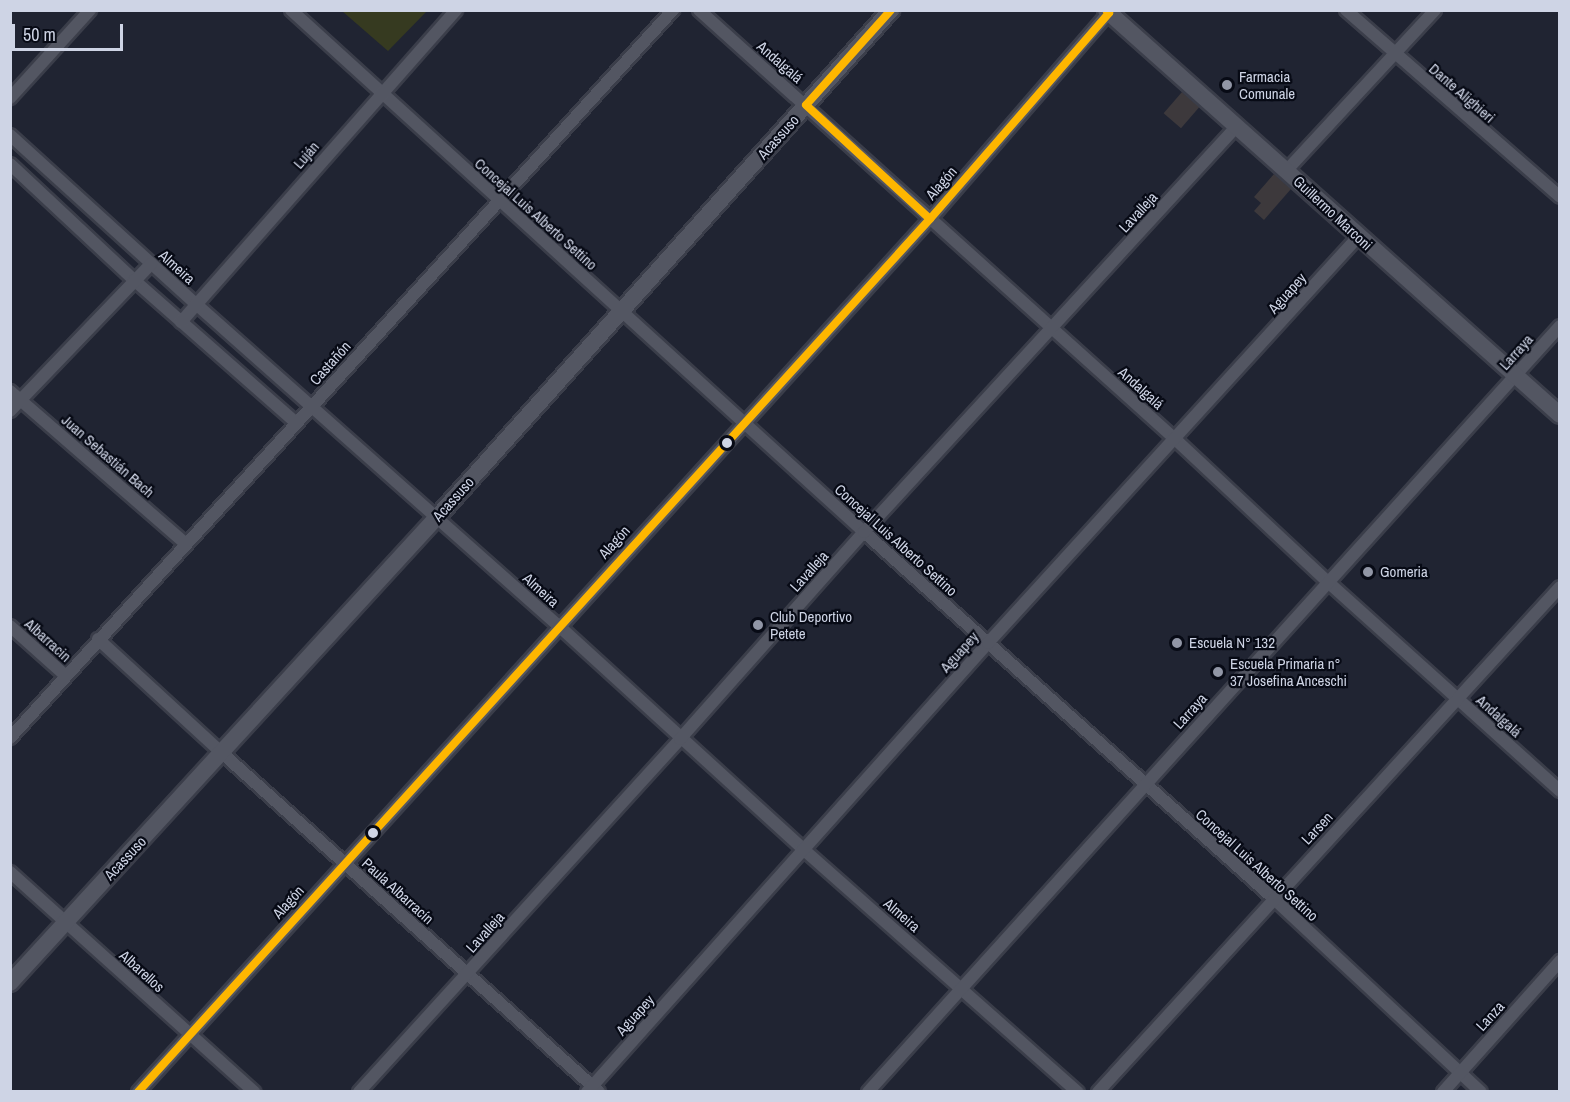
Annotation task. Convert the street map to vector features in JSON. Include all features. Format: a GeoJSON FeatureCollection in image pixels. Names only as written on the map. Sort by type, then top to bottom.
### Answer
{"type":"FeatureCollection","features":[{"type":"Feature","properties":{"kind":"street"},"geometry":{"type":"LineString","coordinates":[[10,98],[90,10]]}},
{"type":"Feature","properties":{"kind":"street","name":"Concejal Luis Alberto Settino"},"geometry":{"type":"LineString","coordinates":[[291,10],[864,532],[1273,898],[1481,1092]]}},
{"type":"Feature","properties":{"kind":"street","name":"Luján"},"geometry":{"type":"LineString","coordinates":[[181,322],[456,10]]}},
{"type":"Feature","properties":{"kind":"street","name":"Castañón"},"geometry":{"type":"LineString","coordinates":[[10,738],[674,10]]}},
{"type":"Feature","properties":{"kind":"street","name":"Andalgalá"},"geometry":{"type":"LineString","coordinates":[[699,10],[1175,439],[1328,582],[1560,791]]}},
{"type":"Feature","properties":{"kind":"street","name":"Acassuso"},"geometry":{"type":"LineString","coordinates":[[10,983],[437,517],[891,10]]}},
{"type":"Feature","properties":{"kind":"street","name":"Dante Alighieri"},"geometry":{"type":"LineString","coordinates":[[1346,10],[1560,197]]}},
{"type":"Feature","properties":{"kind":"street"},"geometry":{"type":"LineString","coordinates":[[1287,170],[1435,10]]}},
{"type":"Feature","properties":{"kind":"street","name":"Guillermo Marconi"},"geometry":{"type":"LineString","coordinates":[[1109,11],[1560,416]]}},
{"type":"Feature","properties":{"kind":"street","name":"Alagón"},"geometry":{"type":"LineString","coordinates":[[138,1092],[744,421],[930,219],[1109,11]]}},
{"type":"Feature","properties":{"kind":"street","name":"Lavalleja"},"geometry":{"type":"LineString","coordinates":[[359,1092],[680,739],[864,532],[1238,126]]}},
{"type":"Feature","properties":{"kind":"street","name":"Almeira"},"geometry":{"type":"LineString","coordinates":[[10,135],[151,264],[559,626],[680,739],[1078,1092]]}},
{"type":"Feature","properties":{"kind":"street"},"geometry":{"type":"LineString","coordinates":[[10,164],[134,280],[296,423]]}},
{"type":"Feature","properties":{"kind":"street","name":"Aguapey"},"geometry":{"type":"LineString","coordinates":[[593,1090],[803,849],[1358,237]]}},
{"type":"Feature","properties":{"kind":"street"},"geometry":{"type":"LineString","coordinates":[[10,411],[151,264]]}},
{"type":"Feature","properties":{"kind":"street","name":"Larraya"},"geometry":{"type":"LineString","coordinates":[[868,1092],[1560,326]]}},
{"type":"Feature","properties":{"kind":"street","name":"Juan Sebastián Bach"},"geometry":{"type":"LineString","coordinates":[[10,391],[186,544]]}},
{"type":"Feature","properties":{"kind":"street","name":"Larsen"},"geometry":{"type":"LineString","coordinates":[[1098,1092],[1273,898],[1560,587]]}},
{"type":"Feature","properties":{"kind":"street","name":"Albarracin"},"geometry":{"type":"LineString","coordinates":[[10,626],[66,676]]}},
{"type":"Feature","properties":{"kind":"street","name":"Paula Albarracín"},"geometry":{"type":"LineString","coordinates":[[99,639],[593,1090]]}},
{"type":"Feature","properties":{"kind":"street","name":"Albarellos"},"geometry":{"type":"LineString","coordinates":[[10,872],[254,1092]]}},
{"type":"Feature","properties":{"kind":"street","name":"Lanza"},"geometry":{"type":"LineString","coordinates":[[1443,1092],[1560,961]]}},
{"type":"Feature","properties":{"kind":"green space"},"geometry":{"type":"Polygon","coordinates":[[[342,11],[427,11],[388,51],[342,11]]]}},
{"type":"Feature","properties":{"kind":"building"},"geometry":{"type":"Polygon","coordinates":[[[1182,92],[1199,107],[1181,128],[1164,113],[1182,92]]]}},
{"type":"Feature","properties":{"kind":"building"},"geometry":{"type":"Polygon","coordinates":[[[1274,174],[1291,189],[1264,220],[1254,211],[1261,203],[1254,197],[1274,174]]]}},
{"type":"Feature","properties":{"kind":"transit line"},"geometry":{"type":"LineString","coordinates":[[891,10],[806,105],[930,219]]}},
{"type":"Feature","properties":{"kind":"transit line"},"geometry":{"type":"LineString","coordinates":[[138,1092],[930,219],[1109,13],[1106,10]]}},
{"type":"Feature","properties":{"kind":"place","name":"Farmacia Comunale"},"geometry":{"type":"Point","coordinates":[1227,85]}},
{"type":"Feature","properties":{"kind":"place","name":"Gomeria"},"geometry":{"type":"Point","coordinates":[1368,572]}},
{"type":"Feature","properties":{"kind":"place","name":"Club Deportivo Petete"},"geometry":{"type":"Point","coordinates":[758,625]}},
{"type":"Feature","properties":{"kind":"place","name":"Escuela N° 132"},"geometry":{"type":"Point","coordinates":[1177,643]}},
{"type":"Feature","properties":{"kind":"place","name":"Escuela Primaria n° 37 Josefina Anceschi"},"geometry":{"type":"Point","coordinates":[1218,672]}}]}
